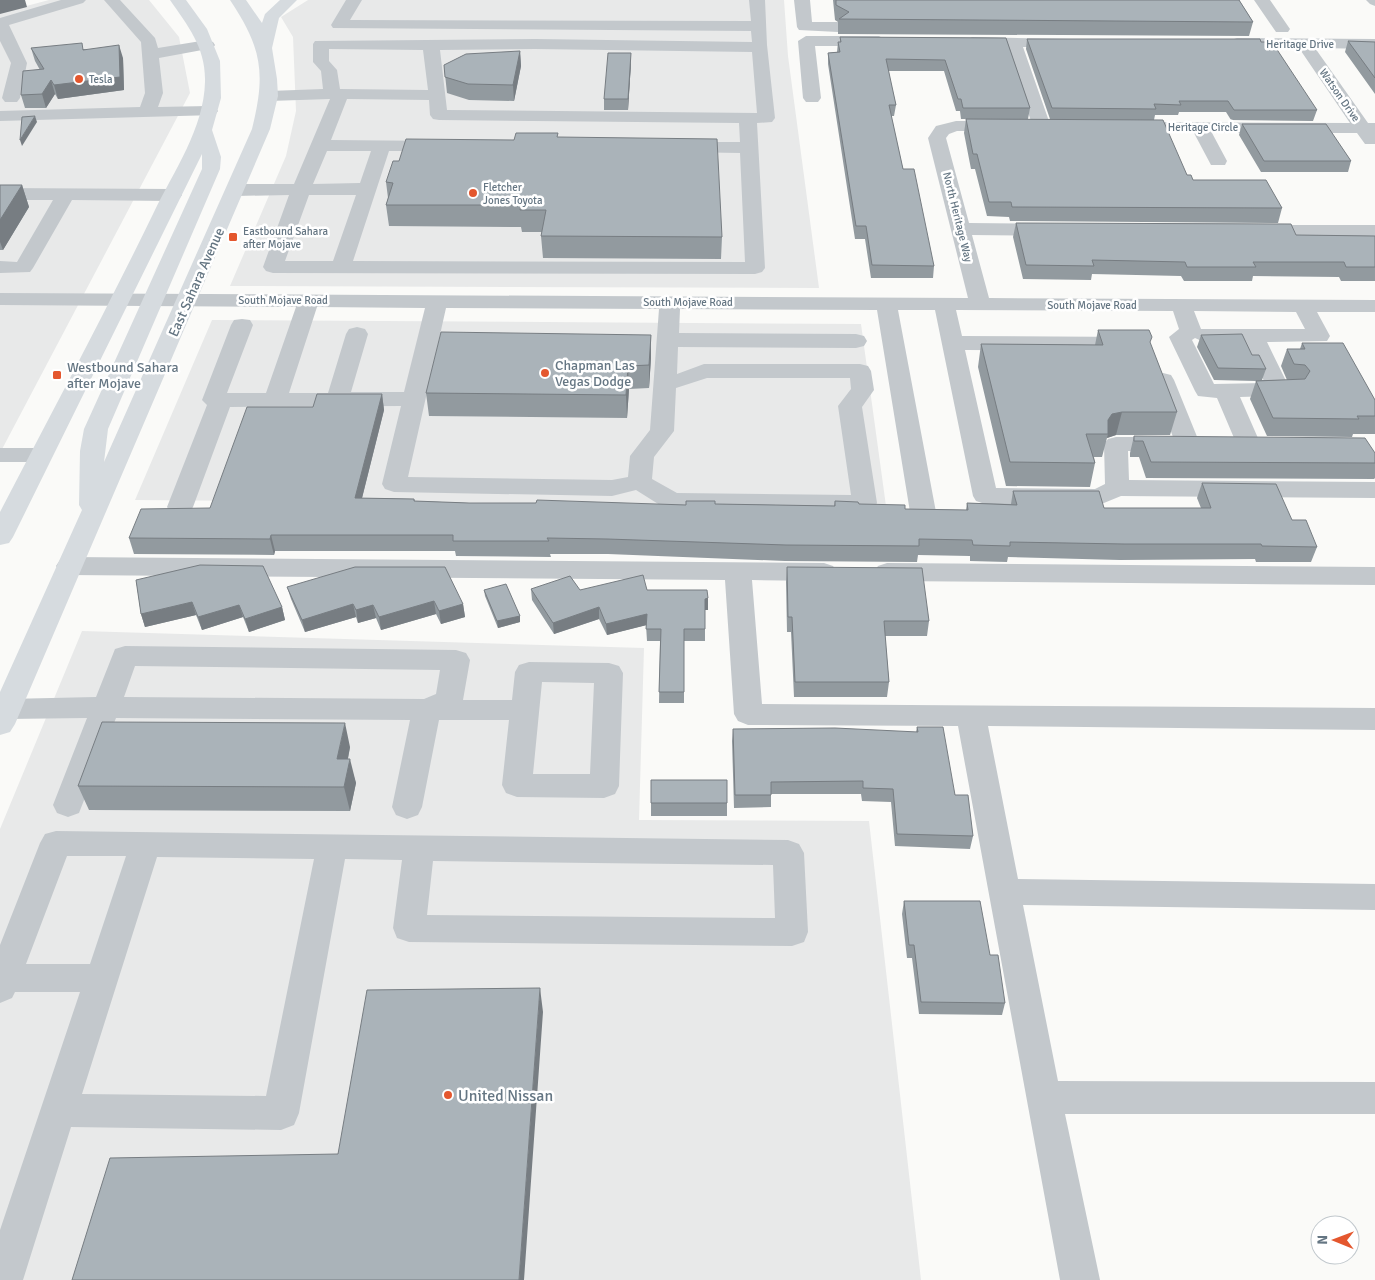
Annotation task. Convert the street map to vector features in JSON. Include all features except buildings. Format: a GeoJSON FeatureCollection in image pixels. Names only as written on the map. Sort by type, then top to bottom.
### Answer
{"type":"FeatureCollection","features":[{"type":"Feature","properties":{"kind":"main road"},"geometry":{"type":"LineString","coordinates":[[0,537],[121,300],[203,130],[214,85],[213,61],[192,17],[178,0]]}},
{"type":"Feature","properties":{"kind":"main road","name":"East Sahara Avenue"},"geometry":{"type":"LineString","coordinates":[[2,714],[188,299],[261,129],[269,96],[269,79],[264,48],[256,27],[238,0]]}},
{"type":"Feature","properties":{"kind":"main road"},"geometry":{"type":"LineString","coordinates":[[264,48],[271,17],[289,0]]}},
{"type":"Feature","properties":{"kind":"main road"},"geometry":{"type":"LineString","coordinates":[[90,518],[93,439],[211,169],[212,157],[203,130]]}},
{"type":"Feature","properties":{"kind":"street"},"geometry":{"type":"LineString","coordinates":[[78,0],[0,23],[19,63],[0,116],[209,111]]}},
{"type":"Feature","properties":{"kind":"street"},"geometry":{"type":"LineString","coordinates":[[112,0],[149,42],[154,93],[147,112]]}},
{"type":"Feature","properties":{"kind":"street"},"geometry":{"type":"LineString","coordinates":[[354,0],[339,25],[758,26]]}},
{"type":"Feature","properties":{"kind":"street"},"geometry":{"type":"LineString","coordinates":[[429,25],[427,45],[439,115],[766,118],[757,0]]}},
{"type":"Feature","properties":{"kind":"street"},"geometry":{"type":"LineString","coordinates":[[802,0],[812,98]]}},
{"type":"Feature","properties":{"kind":"street"},"geometry":{"type":"LineString","coordinates":[[1232,29],[1282,29],[1262,0]]}},
{"type":"Feature","properties":{"kind":"street"},"geometry":{"type":"LineString","coordinates":[[805,34],[885,28]]}},
{"type":"Feature","properties":{"kind":"street"},"geometry":{"type":"LineString","coordinates":[[954,42],[1013,42],[1077,35],[964,28]]}},
{"type":"Feature","properties":{"kind":"street"},"geometry":{"type":"LineString","coordinates":[[805,34],[894,41]]}},
{"type":"Feature","properties":{"kind":"street"},"geometry":{"type":"LineString","coordinates":[[1013,42],[1042,127],[1062,127]]}},
{"type":"Feature","properties":{"kind":"street","name":"Heritage Drive"},"geometry":{"type":"LineString","coordinates":[[1217,43],[1375,44]]}},
{"type":"Feature","properties":{"kind":"street"},"geometry":{"type":"LineString","coordinates":[[754,268],[273,267],[337,94],[329,70],[321,62],[320,44],[760,47]]}},
{"type":"Feature","properties":{"kind":"street","name":"Watson Drive"},"geometry":{"type":"LineString","coordinates":[[1304,44],[1369,128],[1375,146]]}},
{"type":"Feature","properties":{"kind":"street"},"geometry":{"type":"LineString","coordinates":[[150,54],[207,45]]}},
{"type":"Feature","properties":{"kind":"street"},"geometry":{"type":"LineString","coordinates":[[269,96],[337,94],[437,95]]}},
{"type":"Feature","properties":{"kind":"street"},"geometry":{"type":"LineString","coordinates":[[748,118],[756,302]]}},
{"type":"Feature","properties":{"kind":"street","name":"North Heritage Way"},"geometry":{"type":"LineString","coordinates":[[980,304],[937,138],[942,130],[956,126],[1042,127]]}},
{"type":"Feature","properties":{"kind":"street","name":"Heritage Circle"},"geometry":{"type":"LineString","coordinates":[[1111,127],[1369,128]]}},
{"type":"Feature","properties":{"kind":"street"},"geometry":{"type":"LineString","coordinates":[[1200,127],[1218,161]]}},
{"type":"Feature","properties":{"kind":"street"},"geometry":{"type":"LineString","coordinates":[[319,145],[462,146]]}},
{"type":"Feature","properties":{"kind":"street"},"geometry":{"type":"LineString","coordinates":[[341,267],[382,145]]}},
{"type":"Feature","properties":{"kind":"street"},"geometry":{"type":"LineString","coordinates":[[660,147],[749,148]]}},
{"type":"Feature","properties":{"kind":"street"},"geometry":{"type":"LineString","coordinates":[[236,190],[367,189]]}},
{"type":"Feature","properties":{"kind":"street"},"geometry":{"type":"LineString","coordinates":[[0,194],[172,195]]}},
{"type":"Feature","properties":{"kind":"street"},"geometry":{"type":"LineString","coordinates":[[0,267],[23,268],[66,194]]}},
{"type":"Feature","properties":{"kind":"street"},"geometry":{"type":"LineString","coordinates":[[961,229],[1069,230]]}},
{"type":"Feature","properties":{"kind":"street"},"geometry":{"type":"LineString","coordinates":[[1237,231],[1375,231]]}},
{"type":"Feature","properties":{"kind":"street"},"geometry":{"type":"LineString","coordinates":[[384,300],[392,267]]}},
{"type":"Feature","properties":{"kind":"street","name":"South Mojave Road"},"geometry":{"type":"LineString","coordinates":[[0,299],[1375,306]]}},
{"type":"Feature","properties":{"kind":"street"},"geometry":{"type":"LineString","coordinates":[[275,400],[309,300]]}},
{"type":"Feature","properties":{"kind":"street"},"geometry":{"type":"LineString","coordinates":[[437,300],[394,484],[612,488],[640,482],[672,501],[865,503],[850,406],[863,390],[860,371],[704,371],[679,381],[665,381]]}},
{"type":"Feature","properties":{"kind":"street"},"geometry":{"type":"LineString","coordinates":[[640,482],[642,456],[662,432],[670,302]]}},
{"type":"Feature","properties":{"kind":"street"},"geometry":{"type":"LineString","coordinates":[[886,304],[922,512]]}},
{"type":"Feature","properties":{"kind":"street"},"geometry":{"type":"LineString","coordinates":[[944,304],[985,496],[1099,497],[1116,488],[1375,490]]}},
{"type":"Feature","properties":{"kind":"street"},"geometry":{"type":"LineString","coordinates":[[1132,305],[1152,353],[1206,444]]}},
{"type":"Feature","properties":{"kind":"street"},"geometry":{"type":"LineString","coordinates":[[1116,488],[1116,444],[1259,445],[1216,391],[1180,337],[1191,332],[1180,305]]}},
{"type":"Feature","properties":{"kind":"street"},"geometry":{"type":"LineString","coordinates":[[1185,334],[1319,336],[1304,306]]}},
{"type":"Feature","properties":{"kind":"street"},"geometry":{"type":"LineString","coordinates":[[242,325],[213,400],[413,399]]}},
{"type":"Feature","properties":{"kind":"street"},"geometry":{"type":"LineString","coordinates":[[338,399],[357,334]]}},
{"type":"Feature","properties":{"kind":"street"},"geometry":{"type":"LineString","coordinates":[[1216,391],[1285,390],[1253,335]]}},
{"type":"Feature","properties":{"kind":"street"},"geometry":{"type":"LineString","coordinates":[[668,340],[856,341]]}},
{"type":"Feature","properties":{"kind":"street"},"geometry":{"type":"LineString","coordinates":[[952,344],[1152,353]]}},
{"type":"Feature","properties":{"kind":"street"},"geometry":{"type":"LineString","coordinates":[[180,507],[221,400]]}},
{"type":"Feature","properties":{"kind":"street"},"geometry":{"type":"LineString","coordinates":[[0,455],[41,455]]}},
{"type":"Feature","properties":{"kind":"street"},"geometry":{"type":"LineString","coordinates":[[69,566],[1375,576]]}},
{"type":"Feature","properties":{"kind":"street"},"geometry":{"type":"LineString","coordinates":[[738,571],[748,714],[1375,719]]}},
{"type":"Feature","properties":{"kind":"street"},"geometry":{"type":"LineString","coordinates":[[68,805],[125,656],[456,660],[449,700],[427,710]]}},
{"type":"Feature","properties":{"kind":"street"},"geometry":{"type":"LineString","coordinates":[[529,672],[609,673],[604,786],[517,785],[526,710],[529,672]]}},
{"type":"Feature","properties":{"kind":"street"},"geometry":{"type":"LineString","coordinates":[[2,714],[106,708],[526,710]]}},
{"type":"Feature","properties":{"kind":"street"},"geometry":{"type":"LineString","coordinates":[[407,807],[427,710]]}},
{"type":"Feature","properties":{"kind":"street"},"geometry":{"type":"LineString","coordinates":[[971,716],[1043,1097],[1080,1280]]}},
{"type":"Feature","properties":{"kind":"street"},"geometry":{"type":"LineString","coordinates":[[101,978],[1,981],[56,843],[788,853],[792,932],[409,928],[419,848]]}},
{"type":"Feature","properties":{"kind":"street"},"geometry":{"type":"LineString","coordinates":[[3,1280],[145,845]]}},
{"type":"Feature","properties":{"kind":"street"},"geometry":{"type":"LineString","coordinates":[[58,1110],[281,1113],[332,847]]}},
{"type":"Feature","properties":{"kind":"street"},"geometry":{"type":"LineString","coordinates":[[1004,892],[1375,897]]}},
{"type":"Feature","properties":{"kind":"street"},"geometry":{"type":"LineString","coordinates":[[1043,1097],[1375,1098]]}},
{"type":"Feature","properties":{"kind":"shaded area"},"geometry":{"type":"Polygon","coordinates":[[[49,0],[149,0],[179,37],[190,93],[0,453],[0,13],[49,0]]]}},
{"type":"Feature","properties":{"kind":"shaded area"},"geometry":{"type":"Polygon","coordinates":[[[308,0],[784,0],[788,56],[819,288],[230,286],[286,156],[296,111],[293,37],[281,17],[308,0]]]}},
{"type":"Feature","properties":{"kind":"shaded area"},"geometry":{"type":"Polygon","coordinates":[[[212,320],[861,324],[886,506],[135,500],[212,320]]]}},
{"type":"Feature","properties":{"kind":"shaded area"},"geometry":{"type":"Polygon","coordinates":[[[82,631],[644,648],[639,820],[869,821],[921,1280],[0,1280],[0,829],[82,631]]]}},
{"type":"Feature","properties":{"kind":"place","name":"Tesla"},"geometry":{"type":"Point","coordinates":[79,79]}},
{"type":"Feature","properties":{"kind":"place","name":"Fletcher Jones Toyota"},"geometry":{"type":"Point","coordinates":[473,193]}},
{"type":"Feature","properties":{"kind":"place","name":"Eastbound Sahara after Mojave"},"geometry":{"type":"Point","coordinates":[233,237]}},
{"type":"Feature","properties":{"kind":"place","name":"Chapman Las Vegas Dodge"},"geometry":{"type":"Point","coordinates":[545,373]}},
{"type":"Feature","properties":{"kind":"place","name":"Westbound Sahara after Mojave"},"geometry":{"type":"Point","coordinates":[57,375]}},
{"type":"Feature","properties":{"kind":"place","name":"United Nissan"},"geometry":{"type":"Point","coordinates":[448,1095]}}]}
